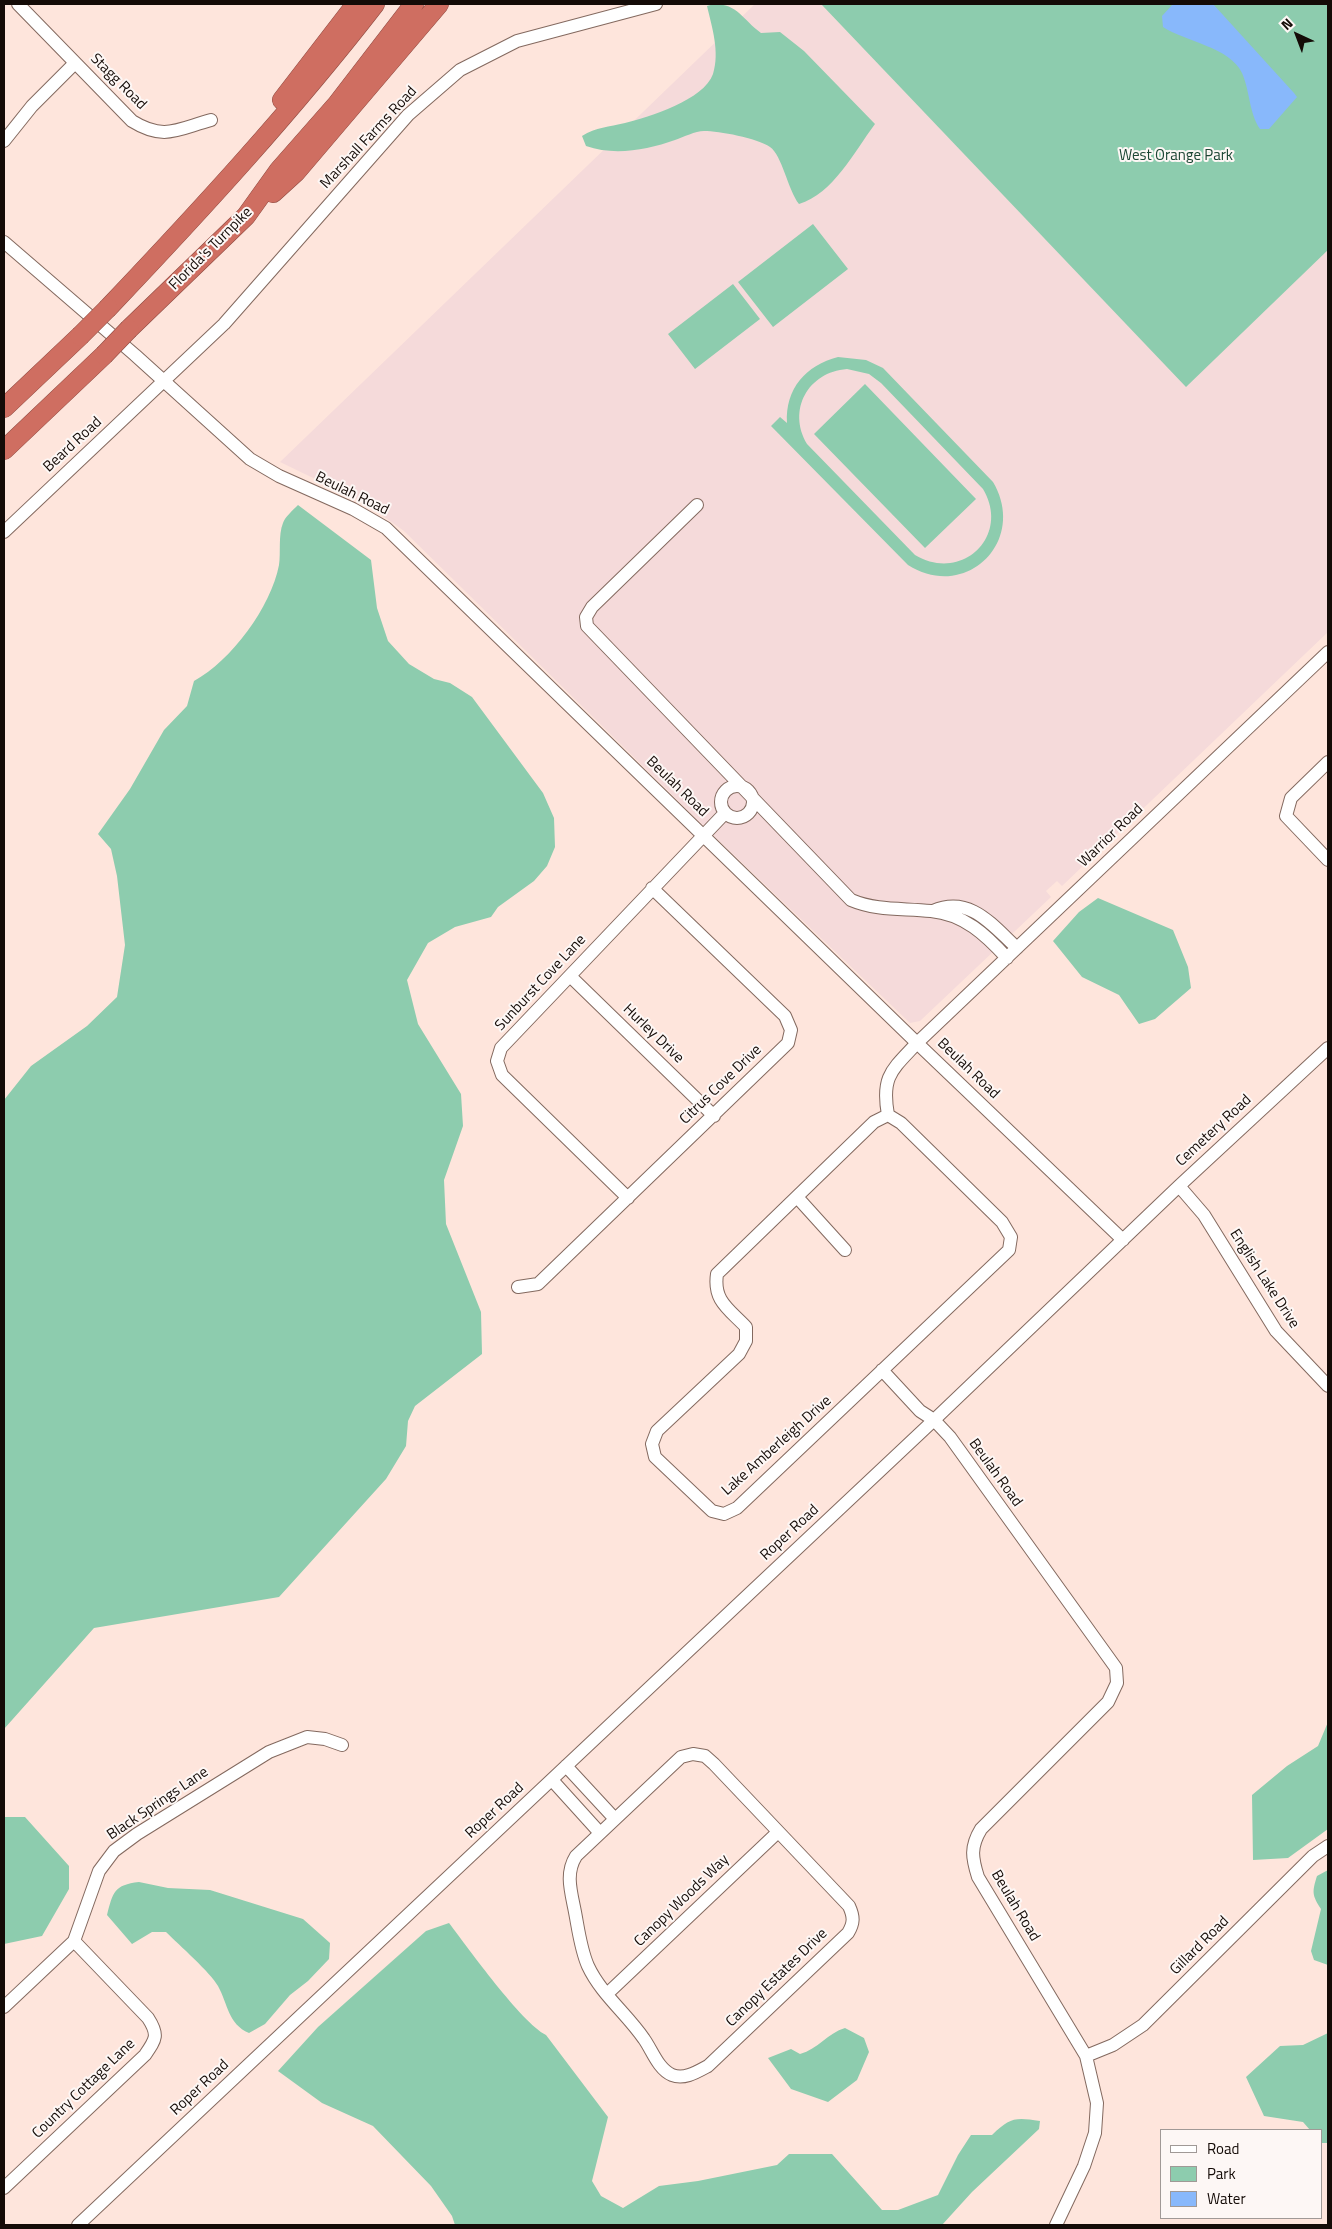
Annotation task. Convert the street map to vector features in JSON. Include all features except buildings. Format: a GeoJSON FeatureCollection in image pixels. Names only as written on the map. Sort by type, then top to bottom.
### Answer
{"type":"FeatureCollection","features":[{"type":"Feature","properties":{"kind":"highway"},"geometry":{"type":"LineString","coordinates":[[205,207],[264,122],[356,4]]}},
{"type":"Feature","properties":{"kind":"highway"},"geometry":{"type":"LineString","coordinates":[[4,408],[108,308],[205,207],[320,75],[375,4]]}},
{"type":"Feature","properties":{"kind":"highway","name":"Florida's Turnpike"},"geometry":{"type":"LineString","coordinates":[[4,450],[246,216],[279,170],[337,104],[414,4]]}},
{"type":"Feature","properties":{"kind":"highway"},"geometry":{"type":"LineString","coordinates":[[246,216],[296,172],[439,4]]}},
{"type":"Feature","properties":{"kind":"street"},"geometry":{"type":"LineString","coordinates":[[18,4],[75,63]]}},
{"type":"Feature","properties":{"kind":"street","name":"Marshall Farms Road"},"geometry":{"type":"LineString","coordinates":[[163,381],[242,304],[408,115],[460,70],[517,41],[656,4]]}},
{"type":"Feature","properties":{"kind":"street","name":"Stagg Road"},"geometry":{"type":"LineString","coordinates":[[4,142],[32,106],[75,63],[132,122],[148,130],[164,133],[211,120]]}},
{"type":"Feature","properties":{"kind":"street","name":"Beulah Road"},"geometry":{"type":"LineString","coordinates":[[4,242],[250,459],[279,476],[353,509],[386,528],[1123,1240]]}},
{"type":"Feature","properties":{"kind":"street","name":"Beard Road"},"geometry":{"type":"LineString","coordinates":[[4,532],[163,381]]}},
{"type":"Feature","properties":{"kind":"street"},"geometry":{"type":"LineString","coordinates":[[697,505],[592,607],[585,620],[587,626],[748,790],[851,900],[867,906],[933,911],[971,924],[984,932],[1007,958]]}},
{"type":"Feature","properties":{"kind":"street","name":"Warrior Road"},"geometry":{"type":"LineString","coordinates":[[917,1043],[1328,652]]}},
{"type":"Feature","properties":{"kind":"street"},"geometry":{"type":"LineString","coordinates":[[1328,762],[1291,798],[1286,816],[1328,860]]}},
{"type":"Feature","properties":{"kind":"street"},"geometry":{"type":"LineString","coordinates":[[737,786],[748,790],[752,802],[748,813],[736,818],[725,813],[721,802],[726,790],[737,786]]}},
{"type":"Feature","properties":{"kind":"street","name":"Sunburst Cove Lane"},"geometry":{"type":"LineString","coordinates":[[628,1198],[502,1075],[497,1061],[501,1048],[725,813]]}},
{"type":"Feature","properties":{"kind":"street","name":"Citrus Cove Drive"},"geometry":{"type":"LineString","coordinates":[[518,1287],[538,1284],[788,1043],[791,1030],[784,1016],[652,888]]}},
{"type":"Feature","properties":{"kind":"street"},"geometry":{"type":"LineString","coordinates":[[933,911],[952,905],[963,906],[980,914],[1017,948]]}},
{"type":"Feature","properties":{"kind":"street","name":"Hurley Drive"},"geometry":{"type":"LineString","coordinates":[[570,976],[714,1116]]}},
{"type":"Feature","properties":{"kind":"street"},"geometry":{"type":"LineString","coordinates":[[888,1115],[885,1099],[887,1080],[894,1068],[917,1043]]}},
{"type":"Feature","properties":{"kind":"street","name":"Cemetery Road"},"geometry":{"type":"LineString","coordinates":[[1123,1240],[1328,1048]]}},
{"type":"Feature","properties":{"kind":"street","name":"Lake Amberleigh Drive"},"geometry":{"type":"LineString","coordinates":[[888,1115],[901,1123],[1002,1222],[1011,1237],[1009,1250],[737,1508],[724,1514],[712,1511],[655,1456],[652,1444],[657,1431],[739,1354],[746,1341],[746,1327],[719,1299],[715,1288],[717,1274],[797,1197],[874,1122],[888,1115]]}},
{"type":"Feature","properties":{"kind":"street","name":"English Lake Drive"},"geometry":{"type":"LineString","coordinates":[[1179,1186],[1204,1215],[1276,1331],[1328,1386]]}},
{"type":"Feature","properties":{"kind":"street"},"geometry":{"type":"LineString","coordinates":[[797,1197],[845,1250]]}},
{"type":"Feature","properties":{"kind":"street"},"geometry":{"type":"LineString","coordinates":[[934,1420],[1123,1240]]}},
{"type":"Feature","properties":{"kind":"street","name":"Beulah Road"},"geometry":{"type":"LineString","coordinates":[[882,1370],[920,1411],[934,1420],[950,1437],[1116,1668],[1117,1683],[1108,1702],[981,1829],[972,1846],[972,1858],[978,1878],[1086,2056],[1097,2103],[1095,2133],[1084,2166],[1056,2225]]}},
{"type":"Feature","properties":{"kind":"street","name":"Roper Road"},"geometry":{"type":"LineString","coordinates":[[78,2225],[934,1420]]}},
{"type":"Feature","properties":{"kind":"street","name":"Black Springs Lane"},"geometry":{"type":"LineString","coordinates":[[4,2007],[74,1941],[99,1871],[114,1851],[137,1834],[269,1752],[306,1737],[325,1739],[342,1745]]}},
{"type":"Feature","properties":{"kind":"street","name":"Canopy Estates Drive"},"geometry":{"type":"LineString","coordinates":[[693,1754],[705,1756],[849,1906],[853,1916],[853,1925],[848,1933],[708,2066],[694,2074],[671,2075],[664,2069],[644,2039],[607,1994],[588,1966],[583,1951],[571,1889],[569,1867],[576,1856],[615,1819],[681,1757],[693,1754]]}},
{"type":"Feature","properties":{"kind":"street"},"geometry":{"type":"LineString","coordinates":[[566,1766],[615,1819]]}},
{"type":"Feature","properties":{"kind":"street"},"geometry":{"type":"LineString","coordinates":[[552,1780],[600,1833]]}},
{"type":"Feature","properties":{"kind":"street","name":"Canopy Woods Way"},"geometry":{"type":"LineString","coordinates":[[607,1994],[778,1832]]}},
{"type":"Feature","properties":{"kind":"street","name":"Gillard Road"},"geometry":{"type":"LineString","coordinates":[[1086,2056],[1113,2045],[1143,2026],[1313,1856],[1328,1846]]}},
{"type":"Feature","properties":{"kind":"street","name":"Country Cottage Lane"},"geometry":{"type":"LineString","coordinates":[[4,2188],[145,2055],[155,2041],[155,2029],[148,2018],[74,1941]]}},
{"type":"Feature","properties":{"kind":"shaded area"},"geometry":{"type":"Polygon","coordinates":[[[755,4],[821,4],[1186,386],[1328,250],[1328,632],[1062,886],[1057,881],[1046,891],[1051,897],[920,1021],[910,1023],[716,838],[404,531],[365,503],[280,462],[755,4]]]}},
{"type":"Feature","properties":{"kind":"green space"},"geometry":{"type":"Polygon","coordinates":[[[714,4],[734,9],[761,33],[780,32],[804,51],[875,124],[842,171],[811,199],[799,204],[778,157],[770,147],[738,136],[701,131],[664,144],[642,149],[608,151],[586,146],[582,136],[587,133],[661,112],[688,99],[708,83],[713,74],[716,57],[707,6],[714,4]]]}},
{"type":"Feature","properties":{"kind":"green space","name":"West Orange Park"},"geometry":{"type":"Polygon","coordinates":[[[821,4],[1328,4],[1328,250],[1186,387],[821,4]]]}},
{"type":"Feature","properties":{"kind":"green space"},"geometry":{"type":"Polygon","coordinates":[[[813,224],[848,269],[773,327],[738,282],[813,224]]]}},
{"type":"Feature","properties":{"kind":"green space"},"geometry":{"type":"Polygon","coordinates":[[[733,284],[760,319],[695,369],[668,334],[733,284]]]}},
{"type":"Feature","properties":{"kind":"green space"},"geometry":{"type":"Polygon","coordinates":[[[838,357],[866,360],[883,368],[993,482],[1002,504],[1003,525],[997,544],[985,560],[970,571],[951,576],[930,574],[908,565],[771,426],[780,417],[787,423],[787,411],[794,389],[807,372],[838,357]],[[847,369],[821,377],[812,385],[805,395],[799,418],[801,431],[807,444],[915,555],[933,562],[949,563],[965,559],[977,550],[986,538],[991,523],[990,506],[983,489],[881,383],[869,374],[847,369]]]}},
{"type":"Feature","properties":{"kind":"green space"},"geometry":{"type":"Polygon","coordinates":[[[865,384],[976,499],[925,548],[814,434],[865,384]]]}},
{"type":"Feature","properties":{"kind":"green space"},"geometry":{"type":"Polygon","coordinates":[[[298,505],[371,560],[377,608],[388,641],[409,664],[434,679],[450,683],[472,697],[543,793],[554,818],[555,847],[547,866],[534,881],[498,907],[491,917],[455,927],[428,943],[407,980],[418,1024],[461,1094],[463,1126],[444,1180],[446,1224],[481,1312],[482,1354],[415,1406],[408,1421],[406,1446],[386,1479],[279,1597],[94,1628],[4,1729],[4,1100],[31,1066],[87,1026],[117,997],[125,945],[117,876],[111,849],[98,834],[130,789],[164,730],[187,706],[194,681],[208,672],[235,647],[258,615],[275,581],[279,565],[283,523],[298,505]]]}},
{"type":"Feature","properties":{"kind":"green space"},"geometry":{"type":"Polygon","coordinates":[[[1098,898],[1173,930],[1188,967],[1191,988],[1155,1019],[1139,1024],[1119,995],[1082,977],[1053,941],[1079,912],[1098,898]]]}},
{"type":"Feature","properties":{"kind":"green space"},"geometry":{"type":"Polygon","coordinates":[[[1328,1722],[1328,1829],[1288,1858],[1253,1860],[1252,1795],[1287,1766],[1318,1746],[1328,1722]]]}},
{"type":"Feature","properties":{"kind":"green space"},"geometry":{"type":"Polygon","coordinates":[[[4,1817],[25,1817],[69,1866],[69,1889],[42,1936],[4,1944],[4,1817]]]}},
{"type":"Feature","properties":{"kind":"green space"},"geometry":{"type":"Polygon","coordinates":[[[1328,1870],[1328,1965],[1314,1960],[1311,1951],[1321,1909],[1314,1897],[1314,1886],[1317,1876],[1328,1870]]]}},
{"type":"Feature","properties":{"kind":"green space"},"geometry":{"type":"Polygon","coordinates":[[[139,1882],[168,1888],[210,1890],[303,1919],[330,1943],[329,1959],[308,1981],[290,1995],[265,2024],[249,2033],[237,2024],[229,2013],[214,1980],[166,1932],[152,1932],[132,1944],[107,1915],[116,1891],[124,1885],[139,1882]]]}},
{"type":"Feature","properties":{"kind":"green space"},"geometry":{"type":"Polygon","coordinates":[[[449,1923],[510,2001],[535,2028],[546,2035],[608,2117],[592,2181],[601,2196],[623,2208],[659,2186],[698,2181],[777,2165],[789,2154],[832,2154],[882,2210],[898,2210],[938,2195],[958,2155],[971,2135],[992,2135],[1003,2125],[1018,2119],[1040,2121],[1039,2129],[972,2192],[942,2225],[455,2225],[452,2216],[431,2186],[373,2126],[322,2103],[278,2071],[318,2027],[426,1931],[449,1923]]]}},
{"type":"Feature","properties":{"kind":"green space"},"geometry":{"type":"Polygon","coordinates":[[[845,2028],[864,2038],[869,2052],[857,2080],[828,2102],[791,2089],[768,2058],[791,2049],[800,2054],[806,2052],[833,2033],[845,2028]]]}},
{"type":"Feature","properties":{"kind":"green space"},"geometry":{"type":"Polygon","coordinates":[[[1328,2033],[1328,2143],[1322,2143],[1322,2129],[1309,2129],[1303,2122],[1264,2116],[1246,2077],[1280,2046],[1303,2045],[1328,2033]]]}},
{"type":"Feature","properties":{"kind":"water"},"geometry":{"type":"Polygon","coordinates":[[[1173,4],[1213,4],[1294,93],[1297,97],[1269,129],[1260,129],[1256,123],[1245,80],[1236,64],[1218,51],[1163,27],[1162,16],[1173,4]]]}}]}
